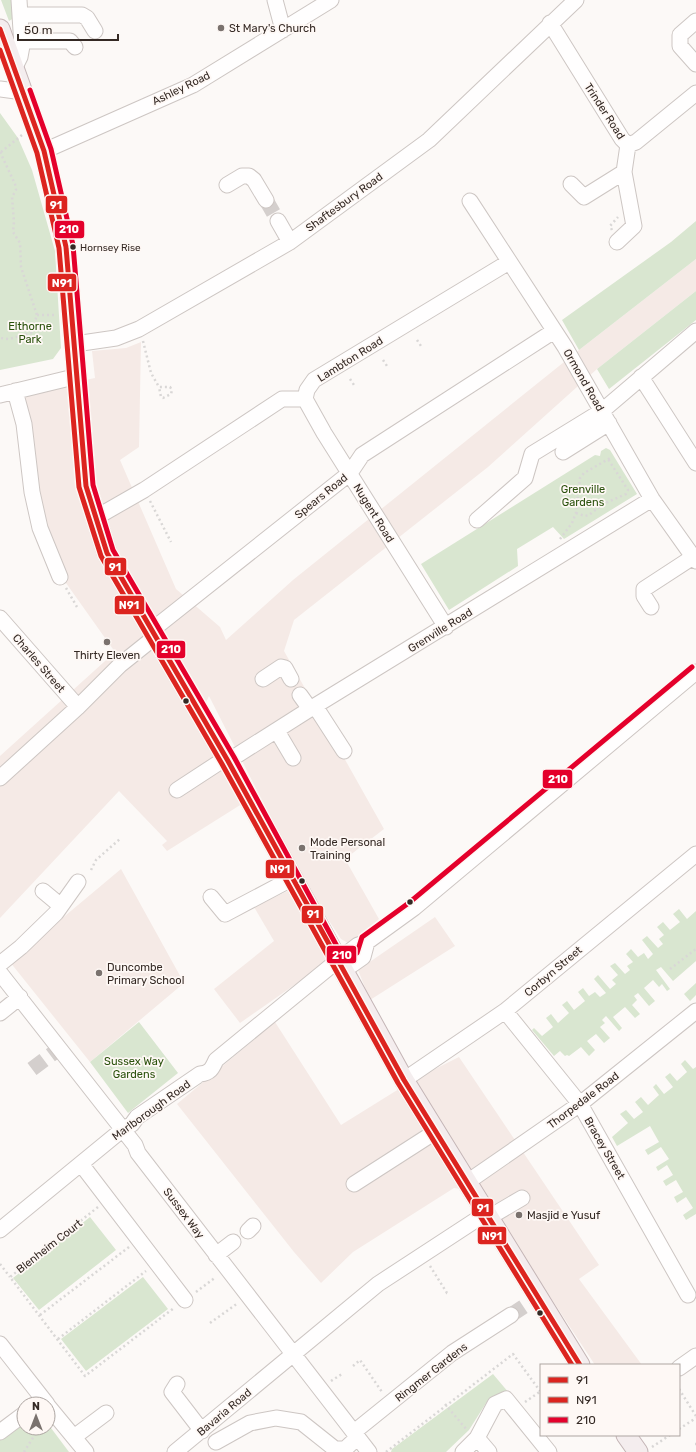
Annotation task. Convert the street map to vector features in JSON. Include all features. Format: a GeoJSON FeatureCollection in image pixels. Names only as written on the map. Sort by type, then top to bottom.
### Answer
{"type":"FeatureCollection","features":[{"type":"Feature","properties":{"kind":"main road"},"geometry":{"type":"LineString","coordinates":[[0,29],[24,92],[44,151],[66,247],[78,376],[86,486],[107,553],[227,760],[404,1080],[486,1216],[534,1300],[579,1364]]}},
{"type":"Feature","properties":{"kind":"main road"},"geometry":{"type":"LineString","coordinates":[[627,1436],[643,1451]]}},
{"type":"Feature","properties":{"kind":"street"},"geometry":{"type":"LineString","coordinates":[[14,68],[20,56],[21,44],[21,16],[19,0]]}},
{"type":"Feature","properties":{"kind":"street"},"geometry":{"type":"LineString","coordinates":[[275,0],[283,30]]}},
{"type":"Feature","properties":{"kind":"street","name":"Ashley Road"},"geometry":{"type":"LineString","coordinates":[[44,151],[193,84],[331,0]]}},
{"type":"Feature","properties":{"kind":"street","name":"Shaftesbury Road"},"geometry":{"type":"LineString","coordinates":[[75,344],[116,338],[139,329],[290,242],[428,140],[576,0]]}},
{"type":"Feature","properties":{"kind":"street"},"geometry":{"type":"LineString","coordinates":[[21,16],[82,15],[87,18],[95,31]]}},
{"type":"Feature","properties":{"kind":"street"},"geometry":{"type":"LineString","coordinates":[[696,21],[680,35],[680,46],[696,64]]}},
{"type":"Feature","properties":{"kind":"street","name":"Trinder Road"},"geometry":{"type":"LineString","coordinates":[[550,23],[622,139],[628,145],[636,142],[696,93]]}},
{"type":"Feature","properties":{"kind":"street"},"geometry":{"type":"LineString","coordinates":[[21,44],[70,41],[75,47]]}},
{"type":"Feature","properties":{"kind":"street"},"geometry":{"type":"LineString","coordinates":[[0,89],[24,92]]}},
{"type":"Feature","properties":{"kind":"street"},"geometry":{"type":"LineString","coordinates":[[617,242],[634,226],[624,172],[628,145]]}},
{"type":"Feature","properties":{"kind":"street"},"geometry":{"type":"LineString","coordinates":[[571,184],[584,197],[624,172]]}},
{"type":"Feature","properties":{"kind":"street"},"geometry":{"type":"LineString","coordinates":[[227,185],[242,176],[249,176],[254,180],[266,200]]}},
{"type":"Feature","properties":{"kind":"street","name":"Ormond Road"},"geometry":{"type":"LineString","coordinates":[[470,201],[564,346],[652,499],[694,559]]}},
{"type":"Feature","properties":{"kind":"street"},"geometry":{"type":"LineString","coordinates":[[278,221],[290,242]]}},
{"type":"Feature","properties":{"kind":"street","name":"Lambton Road"},"geometry":{"type":"LineString","coordinates":[[305,398],[307,390],[314,380],[509,262]]}},
{"type":"Feature","properties":{"kind":"street","name":"Spears Road"},"geometry":{"type":"LineString","coordinates":[[0,778],[78,707],[154,633],[350,473],[362,455],[554,331]]}},
{"type":"Feature","properties":{"kind":"street"},"geometry":{"type":"LineString","coordinates":[[563,452],[605,417],[640,377],[696,331]]}},
{"type":"Feature","properties":{"kind":"street"},"geometry":{"type":"LineString","coordinates":[[0,395],[78,376]]}},
{"type":"Feature","properties":{"kind":"street"},"geometry":{"type":"LineString","coordinates":[[640,377],[696,463]]}},
{"type":"Feature","properties":{"kind":"street"},"geometry":{"type":"LineString","coordinates":[[15,391],[24,424],[32,492],[40,528],[60,577]]}},
{"type":"Feature","properties":{"kind":"street"},"geometry":{"type":"LineString","coordinates":[[95,518],[144,490],[282,399],[305,398]]}},
{"type":"Feature","properties":{"kind":"street","name":"Nugent Road"},"geometry":{"type":"LineString","coordinates":[[305,398],[324,433],[446,627]]}},
{"type":"Feature","properties":{"kind":"street"},"geometry":{"type":"LineString","coordinates":[[477,520],[525,478],[532,454],[605,417]]}},
{"type":"Feature","properties":{"kind":"street","name":"Grenville Road"},"geometry":{"type":"LineString","coordinates":[[177,790],[277,731],[652,499]]}},
{"type":"Feature","properties":{"kind":"street"},"geometry":{"type":"LineString","coordinates":[[652,608],[644,596],[644,589],[694,559]]}},
{"type":"Feature","properties":{"kind":"street","name":"Charles Street"},"geometry":{"type":"LineString","coordinates":[[0,618],[78,707]]}},
{"type":"Feature","properties":{"kind":"street"},"geometry":{"type":"LineString","coordinates":[[263,679],[281,667],[285,668],[291,679]]}},
{"type":"Feature","properties":{"kind":"street","name":"Marlborough Road"},"geometry":{"type":"LineString","coordinates":[[0,1230],[122,1130],[132,1124],[137,1117],[200,1074],[206,1074],[212,1069],[216,1060],[340,966],[358,945],[368,942],[414,908],[696,672]]}},
{"type":"Feature","properties":{"kind":"street"},"geometry":{"type":"LineString","coordinates":[[300,694],[344,751]]}},
{"type":"Feature","properties":{"kind":"street"},"geometry":{"type":"LineString","coordinates":[[277,731],[293,758]]}},
{"type":"Feature","properties":{"kind":"street","name":"Corbyn Street"},"geometry":{"type":"LineString","coordinates":[[404,1080],[506,1011],[696,854]]}},
{"type":"Feature","properties":{"kind":"street"},"geometry":{"type":"LineString","coordinates":[[211,897],[225,914],[293,878]]}},
{"type":"Feature","properties":{"kind":"street"},"geometry":{"type":"LineString","coordinates":[[0,964],[21,947],[61,906],[78,882]]}},
{"type":"Feature","properties":{"kind":"street"},"geometry":{"type":"LineString","coordinates":[[43,891],[61,906]]}},
{"type":"Feature","properties":{"kind":"street","name":"Sussex Way"},"geometry":{"type":"LineString","coordinates":[[0,973],[122,1130],[226,1269],[294,1354],[369,1452]]}},
{"type":"Feature","properties":{"kind":"street"},"geometry":{"type":"LineString","coordinates":[[0,1013],[20,997]]}},
{"type":"Feature","properties":{"kind":"street","name":"Bracey Street"},"geometry":{"type":"LineString","coordinates":[[506,1011],[580,1104],[688,1295]]}},
{"type":"Feature","properties":{"kind":"street","name":"Thorpedale Road"},"geometry":{"type":"LineString","coordinates":[[466,1183],[580,1104],[696,1011]]}},
{"type":"Feature","properties":{"kind":"street"},"geometry":{"type":"LineString","coordinates":[[354,1184],[435,1132]]}},
{"type":"Feature","properties":{"kind":"street"},"geometry":{"type":"LineString","coordinates":[[81,1164],[157,1262],[184,1300]]}},
{"type":"Feature","properties":{"kind":"street","name":"Bavaria Road"},"geometry":{"type":"LineString","coordinates":[[175,1452],[378,1284],[486,1216],[522,1198]]}},
{"type":"Feature","properties":{"kind":"street"},"geometry":{"type":"LineString","coordinates":[[216,1255],[233,1242]]}},
{"type":"Feature","properties":{"kind":"street","name":"Ringmer Gardens"},"geometry":{"type":"LineString","coordinates":[[216,1442],[250,1423],[276,1418],[302,1422],[335,1449],[345,1449],[356,1434],[452,1353],[511,1315]]}},
{"type":"Feature","properties":{"kind":"street"},"geometry":{"type":"LineString","coordinates":[[0,1344],[39,1396]]}},
{"type":"Feature","properties":{"kind":"street"},"geometry":{"type":"LineString","coordinates":[[680,1367],[696,1356]]}},
{"type":"Feature","properties":{"kind":"street"},"geometry":{"type":"LineString","coordinates":[[177,1384],[172,1392],[202,1431]]}},
{"type":"Feature","properties":{"kind":"street"},"geometry":{"type":"LineString","coordinates":[[463,1452],[476,1439],[495,1404],[506,1399],[549,1452]]}},
{"type":"Feature","properties":{"kind":"street"},"geometry":{"type":"LineString","coordinates":[[74,1437],[106,1413]]}},
{"type":"Feature","properties":{"kind":"street"},"geometry":{"type":"LineString","coordinates":[[56,1417],[86,1452]]}},
{"type":"Feature","properties":{"kind":"street"},"geometry":{"type":"LineString","coordinates":[[0,1432],[16,1420]]}},
{"type":"Feature","properties":{"kind":"street"},"geometry":{"type":"LineString","coordinates":[[476,1439],[488,1452]]}},
{"type":"Feature","properties":{"kind":"path"},"geometry":{"type":"LineString","coordinates":[[0,338],[10,339],[31,333],[37,315],[21,267],[20,243],[13,232],[14,222],[12,197],[16,190],[15,184],[0,152],[18,138]]}},
{"type":"Feature","properties":{"kind":"path"},"geometry":{"type":"LineString","coordinates":[[139,329],[151,373],[160,387],[161,396],[163,398],[171,394],[172,390],[170,386],[160,387]]}},
{"type":"Feature","properties":{"kind":"path"},"geometry":{"type":"LineString","coordinates":[[417,340],[421,346]]}},
{"type":"Feature","properties":{"kind":"path"},"geometry":{"type":"LineString","coordinates":[[383,360],[387,366]]}},
{"type":"Feature","properties":{"kind":"path"},"geometry":{"type":"LineString","coordinates":[[350,379],[354,385]]}},
{"type":"Feature","properties":{"kind":"path"},"geometry":{"type":"LineString","coordinates":[[566,552],[560,539],[572,523],[576,513],[580,478],[584,473],[624,450]]}},
{"type":"Feature","properties":{"kind":"path"},"geometry":{"type":"LineString","coordinates":[[576,513],[585,516],[589,515],[603,504],[626,494],[628,490],[608,459]]}},
{"type":"Feature","properties":{"kind":"path"},"geometry":{"type":"LineString","coordinates":[[144,490],[171,542]]}},
{"type":"Feature","properties":{"kind":"path"},"geometry":{"type":"LineString","coordinates":[[60,577],[77,607]]}},
{"type":"Feature","properties":{"kind":"path"},"geometry":{"type":"LineString","coordinates":[[91,870],[96,860],[121,838]]}},
{"type":"Feature","properties":{"kind":"path"},"geometry":{"type":"LineString","coordinates":[[670,969],[696,949]]}},
{"type":"Feature","properties":{"kind":"path","name":"Blenheim Court"},"geometry":{"type":"LineString","coordinates":[[108,1200],[10,1277],[85,1376],[226,1269]]}},
{"type":"Feature","properties":{"kind":"path"},"geometry":{"type":"LineString","coordinates":[[40,1315],[139,1239]]}},
{"type":"Feature","properties":{"kind":"path"},"geometry":{"type":"LineString","coordinates":[[423,1255],[447,1293],[450,1292]]}},
{"type":"Feature","properties":{"kind":"path"},"geometry":{"type":"LineString","coordinates":[[58,1339],[157,1262]]}},
{"type":"Feature","properties":{"kind":"path"},"geometry":{"type":"LineString","coordinates":[[0,1264],[10,1277]]}},
{"type":"Feature","properties":{"kind":"path"},"geometry":{"type":"LineString","coordinates":[[210,1323],[248,1296]]}},
{"type":"Feature","properties":{"kind":"path"},"geometry":{"type":"LineString","coordinates":[[386,1452],[445,1404],[513,1354],[540,1390]]}},
{"type":"Feature","properties":{"kind":"path"},"geometry":{"type":"LineString","coordinates":[[352,1366],[360,1360],[390,1404]]}},
{"type":"Feature","properties":{"kind":"path"},"geometry":{"type":"LineString","coordinates":[[515,1409],[540,1392]]}},
{"type":"Feature","properties":{"kind":"path"},"geometry":{"type":"LineString","coordinates":[[680,1392],[696,1417],[680,1428]]}},
{"type":"Feature","properties":{"kind":"path"},"geometry":{"type":"LineString","coordinates":[[445,1404],[476,1439]]}},
{"type":"Feature","properties":{"kind":"path"},"geometry":{"type":"LineString","coordinates":[[24,1452],[34,1436]]}},
{"type":"Feature","properties":{"kind":"path"},"geometry":{"type":"LineString","coordinates":[[643,1451],[668,1436]]}},
{"type":"Feature","properties":{"kind":"shaded area"},"geometry":{"type":"Polygon","coordinates":[[[696,259],[696,291],[597,369],[488,467],[294,620],[284,651],[384,829],[345,859],[379,919],[350,944],[341,939],[304,883],[209,696],[195,726],[245,802],[167,851],[162,845],[167,841],[119,791],[0,918],[0,756],[115,652],[66,583],[41,528],[22,393],[95,378],[92,351],[126,348],[141,342],[139,447],[120,460],[176,589],[220,627],[226,640],[293,580],[579,350],[696,259]]]}},
{"type":"Feature","properties":{"kind":"shaded area","name":"Duncombe Primary School"},"geometry":{"type":"Polygon","coordinates":[[[121,869],[184,983],[90,1062],[10,962],[121,869]]]}},
{"type":"Feature","properties":{"kind":"shaded area"},"geometry":{"type":"Polygon","coordinates":[[[292,889],[330,960],[240,1023],[214,989],[274,941],[254,907],[292,889]]]}},
{"type":"Feature","properties":{"kind":"shaded area"},"geometry":{"type":"Polygon","coordinates":[[[435,917],[455,946],[370,1000],[358,970],[435,917]]]}},
{"type":"Feature","properties":{"kind":"shaded area"},"geometry":{"type":"Polygon","coordinates":[[[275,1022],[341,1125],[415,1079],[459,1057],[599,1265],[579,1279],[641,1364],[594,1364],[481,1192],[454,1188],[353,1252],[321,1283],[294,1252],[177,1104],[275,1022]]]}},
{"type":"Feature","properties":{"kind":"green space"},"geometry":{"type":"Polygon","coordinates":[[[1,0],[11,0],[14,18],[9,21],[1,0]]]}},
{"type":"Feature","properties":{"kind":"green space","name":"Elthorne Park"},"geometry":{"type":"Polygon","coordinates":[[[0,113],[18,138],[32,170],[55,251],[61,348],[53,359],[0,370],[0,113]]]}},
{"type":"Feature","properties":{"kind":"green space"},"geometry":{"type":"Polygon","coordinates":[[[696,221],[696,259],[579,350],[562,320],[671,242],[696,221]]]}},
{"type":"Feature","properties":{"kind":"green space"},"geometry":{"type":"Polygon","coordinates":[[[696,291],[696,320],[609,389],[597,369],[696,291]]]}},
{"type":"Feature","properties":{"kind":"green space","name":"Grenville Gardens"},"geometry":{"type":"Polygon","coordinates":[[[606,448],[610,450],[637,494],[564,539],[553,527],[517,549],[518,566],[449,610],[421,564],[595,455],[600,456],[601,451],[606,448]]]}},
{"type":"Feature","properties":{"kind":"green space"},"geometry":{"type":"Polygon","coordinates":[[[679,909],[687,919],[696,911],[696,961],[673,981],[661,967],[656,970],[670,989],[667,991],[662,984],[659,987],[653,980],[644,988],[655,1001],[649,1006],[638,993],[634,996],[637,1000],[632,1005],[640,1014],[635,1018],[625,1007],[613,1017],[622,1028],[619,1031],[606,1016],[602,1020],[605,1023],[600,1027],[610,1038],[604,1043],[596,1034],[587,1041],[595,1050],[589,1056],[581,1047],[569,1056],[565,1056],[560,1051],[554,1056],[532,1030],[534,1028],[542,1036],[553,1027],[546,1018],[551,1014],[558,1023],[569,1013],[562,1005],[567,1001],[574,1010],[585,1001],[578,992],[583,988],[589,996],[595,992],[600,997],[606,993],[594,979],[598,975],[610,989],[616,984],[612,980],[618,975],[610,966],[615,963],[625,974],[630,970],[627,966],[633,962],[626,954],[631,949],[638,957],[644,953],[648,959],[653,954],[642,940],[647,936],[658,948],[663,944],[659,939],[664,935],[657,927],[663,922],[670,930],[680,922],[673,914],[679,909]]]}},
{"type":"Feature","properties":{"kind":"green space"},"geometry":{"type":"Polygon","coordinates":[[[696,983],[696,995],[690,1001],[684,994],[696,983]]]}},
{"type":"Feature","properties":{"kind":"green space","name":"Sussex Way Gardens"},"geometry":{"type":"Polygon","coordinates":[[[139,1022],[178,1073],[128,1113],[90,1062],[139,1022]]]}},
{"type":"Feature","properties":{"kind":"green space"},"geometry":{"type":"Polygon","coordinates":[[[685,1060],[693,1069],[696,1067],[696,1214],[686,1220],[683,1215],[693,1208],[686,1197],[677,1203],[674,1197],[683,1192],[676,1180],[666,1186],[663,1181],[673,1175],[667,1165],[658,1171],[656,1167],[669,1159],[661,1147],[648,1155],[645,1150],[659,1142],[650,1126],[617,1146],[612,1137],[628,1123],[620,1114],[626,1110],[634,1119],[643,1112],[635,1102],[641,1097],[648,1105],[659,1095],[653,1087],[656,1084],[664,1094],[673,1087],[665,1077],[670,1073],[677,1081],[687,1072],[681,1064],[685,1060]]]}},
{"type":"Feature","properties":{"kind":"green space"},"geometry":{"type":"Polygon","coordinates":[[[90,1217],[116,1250],[39,1310],[13,1278],[90,1217]]]}},
{"type":"Feature","properties":{"kind":"green space"},"geometry":{"type":"Polygon","coordinates":[[[143,1277],[168,1309],[86,1371],[61,1339],[143,1277]]]}},
{"type":"Feature","properties":{"kind":"green space"},"geometry":{"type":"Polygon","coordinates":[[[493,1374],[509,1393],[488,1400],[469,1430],[446,1452],[391,1452],[392,1449],[493,1374]]]}},
{"type":"Feature","properties":{"kind":"green space"},"geometry":{"type":"Polygon","coordinates":[[[16,1428],[16,1436],[56,1436],[56,1435],[69,1452],[0,1452],[0,1440],[16,1428]]]}},
{"type":"Feature","properties":{"kind":"tunnel"},"geometry":{"type":"LineString","coordinates":[[266,200],[278,221]]}},
{"type":"Feature","properties":{"kind":"tunnel"},"geometry":{"type":"LineString","coordinates":[[32,1069],[60,1048]]}},
{"type":"Feature","properties":{"kind":"tunnel"},"geometry":{"type":"LineString","coordinates":[[511,1315],[529,1303]]}},
{"type":"Feature","properties":{"kind":"transit line","name":"91"},"geometry":{"type":"LineString","coordinates":[[0,29],[44,151],[66,247],[86,486],[107,553],[228,761],[404,1080],[579,1364]]}},
{"type":"Feature","properties":{"kind":"transit line","name":"N91"},"geometry":{"type":"LineString","coordinates":[[0,50],[37,153],[59,248],[79,487],[101,556],[222,764],[398,1083],[571,1364]]}},
{"type":"Feature","properties":{"kind":"transit line","name":"210"},"geometry":{"type":"LineString","coordinates":[[30,90],[51,149],[73,245],[93,485],[113,550],[234,757],[345,961],[357,953],[362,937],[410,902],[692,667]]}},
{"type":"Feature","properties":{"kind":"place","name":"St Mary's Church"},"geometry":{"type":"Point","coordinates":[221,28]}},
{"type":"Feature","properties":{"kind":"place","name":"Hornsey Rise"},"geometry":{"type":"Point","coordinates":[73,247]}},
{"type":"Feature","properties":{"kind":"place","name":"Thirty Eleven"},"geometry":{"type":"Point","coordinates":[107,642]}},
{"type":"Feature","properties":{"kind":"place","name":"Mode Personal Training"},"geometry":{"type":"Point","coordinates":[302,848]}},
{"type":"Feature","properties":{"kind":"place","name":"Duncombe Primary School"},"geometry":{"type":"Point","coordinates":[99,973]}},
{"type":"Feature","properties":{"kind":"place","name":"Masjid e Yusuf"},"geometry":{"type":"Point","coordinates":[519,1215]}}]}
